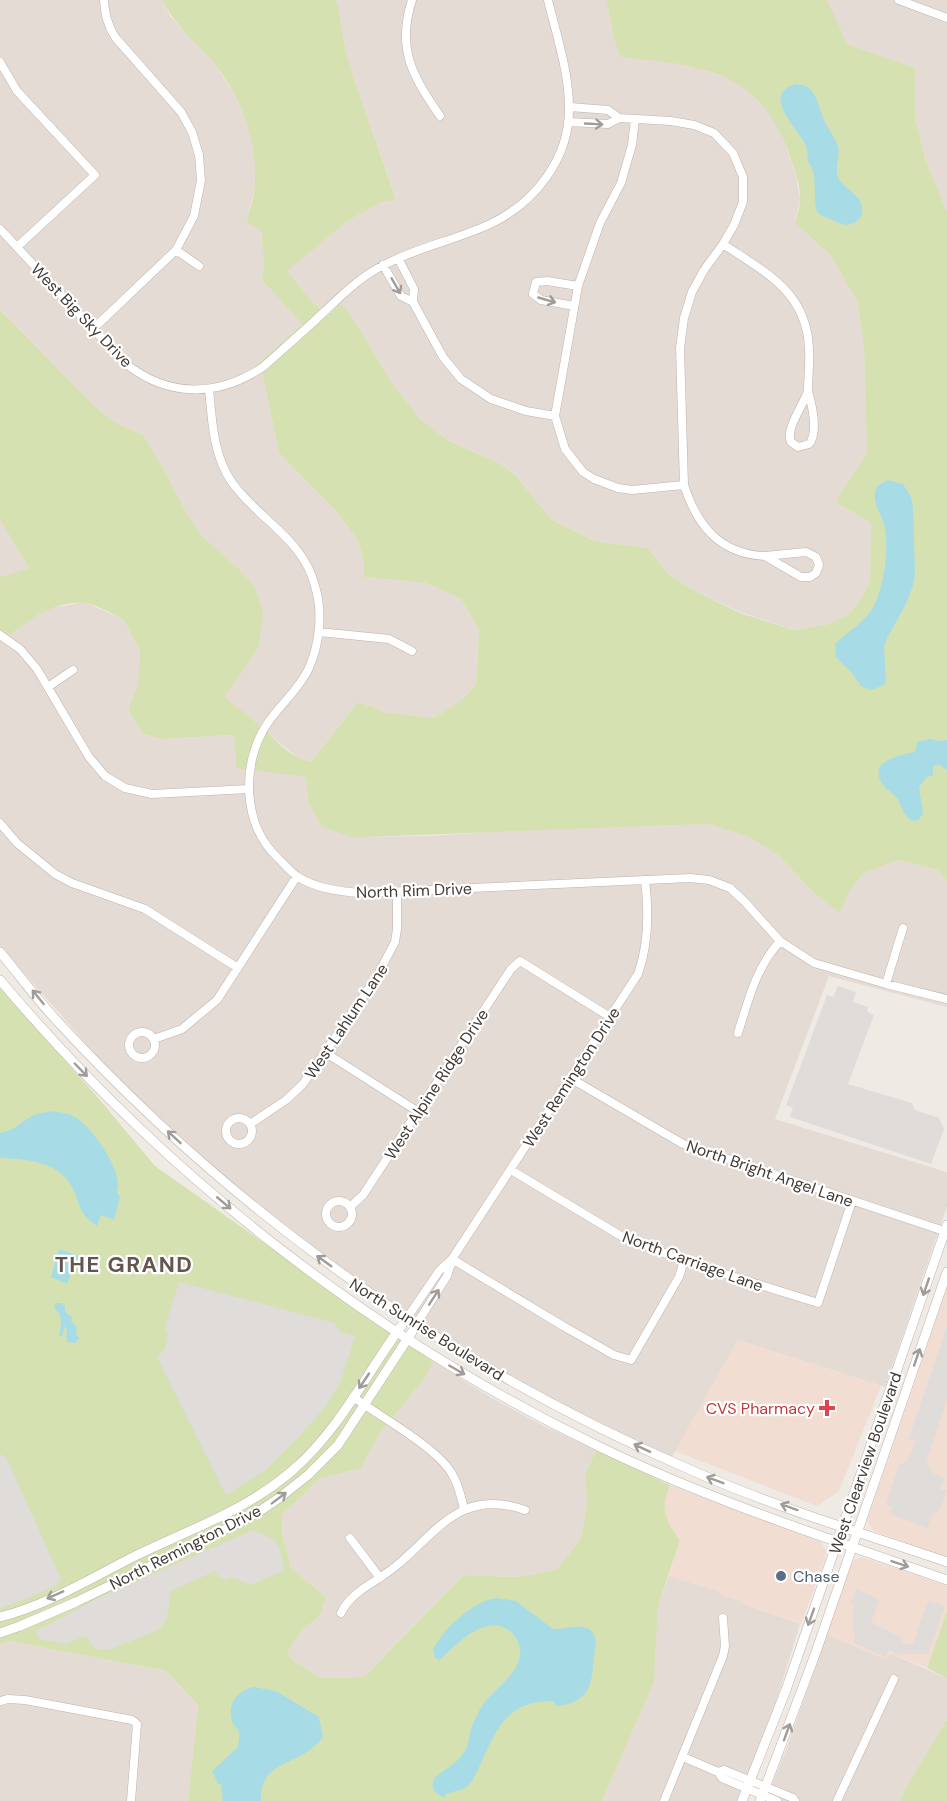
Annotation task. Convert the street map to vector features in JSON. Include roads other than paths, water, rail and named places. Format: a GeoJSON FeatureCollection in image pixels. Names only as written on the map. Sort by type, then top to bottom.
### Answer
{"type":"FeatureCollection","features":[{"type":"Feature","properties":{"kind":"street"},"geometry":{"type":"LineString","coordinates":[[94,328],[177,250],[194,216],[201,180],[200,155],[192,132],[181,112],[123,47],[112,31],[105,13],[104,0]]}},
{"type":"Feature","properties":{"kind":"street"},"geometry":{"type":"LineString","coordinates":[[412,0],[405,28],[408,57],[417,79],[440,116]]}},
{"type":"Feature","properties":{"kind":"street","name":"West Big Sky Drive"},"geometry":{"type":"LineString","coordinates":[[0,229],[125,363],[147,378],[177,388],[210,389],[227,386],[263,367],[352,287],[383,265],[490,224],[524,204],[541,185],[561,152],[570,107],[548,0]]}},
{"type":"Feature","properties":{"kind":"street"},"geometry":{"type":"LineString","coordinates":[[899,0],[947,18]]}},
{"type":"Feature","properties":{"kind":"street"},"geometry":{"type":"LineString","coordinates":[[0,62],[17,91],[95,175],[17,247]]}},
{"type":"Feature","properties":{"kind":"street"},"geometry":{"type":"LineString","coordinates":[[570,107],[608,110],[619,118]]}},
{"type":"Feature","properties":{"kind":"street"},"geometry":{"type":"LineString","coordinates":[[568,122],[608,124],[619,118],[671,121],[694,125],[714,133],[733,153],[743,177],[743,202],[734,225],[692,292],[684,318],[680,348],[684,485],[690,504],[703,527],[724,544],[755,555],[765,556],[806,552],[816,557],[818,568],[813,575],[806,578],[801,577],[765,556]]}},
{"type":"Feature","properties":{"kind":"street"},"geometry":{"type":"LineString","coordinates":[[635,119],[633,145],[621,183],[600,223],[578,286],[555,416],[564,448],[584,472],[594,479],[607,485],[632,490],[684,485]]}},
{"type":"Feature","properties":{"kind":"street"},"geometry":{"type":"LineString","coordinates":[[723,244],[780,283],[795,299],[806,321],[810,350],[808,391],[812,406],[814,435],[809,444],[798,447],[791,442],[789,430],[808,391]]}},
{"type":"Feature","properties":{"kind":"street"},"geometry":{"type":"LineString","coordinates":[[177,250],[199,266]]}},
{"type":"Feature","properties":{"kind":"street"},"geometry":{"type":"LineString","coordinates":[[398,258],[414,289],[412,302]]}},
{"type":"Feature","properties":{"kind":"street"},"geometry":{"type":"LineString","coordinates":[[383,265],[401,296],[412,302],[443,357],[461,378],[491,399],[526,411],[555,416]]}},
{"type":"Feature","properties":{"kind":"street"},"geometry":{"type":"LineString","coordinates":[[574,306],[541,300],[533,294],[536,282],[547,281],[578,286]]}},
{"type":"Feature","properties":{"kind":"street","name":"North Rim Drive"},"geometry":{"type":"LineString","coordinates":[[210,389],[214,434],[223,466],[230,480],[244,497],[284,534],[305,560],[315,585],[319,606],[319,632],[306,673],[266,726],[258,741],[251,764],[249,789],[256,825],[264,843],[297,876],[316,885],[342,892],[397,892],[690,878],[709,880],[730,888],[780,941],[814,963],[947,999]]}},
{"type":"Feature","properties":{"kind":"street"},"geometry":{"type":"LineString","coordinates":[[319,632],[389,639],[412,651]]}},
{"type":"Feature","properties":{"kind":"street"},"geometry":{"type":"LineString","coordinates":[[0,635],[20,649],[37,669],[89,758],[105,776],[125,788],[152,794],[249,789]]}},
{"type":"Feature","properties":{"kind":"street"},"geometry":{"type":"LineString","coordinates":[[48,687],[73,670]]}},
{"type":"Feature","properties":{"kind":"street"},"geometry":{"type":"LineString","coordinates":[[0,823],[17,843],[55,874],[72,883],[145,909],[238,968]]}},
{"type":"Feature","properties":{"kind":"street"},"geometry":{"type":"LineString","coordinates":[[154,1039],[182,1029],[217,1000],[297,876]]}},
{"type":"Feature","properties":{"kind":"street","name":"West Remington Drive"},"geometry":{"type":"LineString","coordinates":[[402,1325],[440,1270],[452,1259],[638,974],[644,957],[648,911],[645,880]]}},
{"type":"Feature","properties":{"kind":"street","name":"West Lahlum Lane"},"geometry":{"type":"LineString","coordinates":[[250,1124],[286,1100],[303,1084],[376,978],[390,955],[397,929],[397,892]]}},
{"type":"Feature","properties":{"kind":"street"},"geometry":{"type":"LineString","coordinates":[[886,984],[903,928]]}},
{"type":"Feature","properties":{"kind":"street"},"geometry":{"type":"LineString","coordinates":[[738,1033],[757,974],[780,941]]}},
{"type":"Feature","properties":{"kind":"street","name":"North Sunrise Boulevard"},"geometry":{"type":"LineString","coordinates":[[0,952],[58,1022],[120,1086],[197,1158],[239,1195],[412,1332],[472,1360],[562,1409],[695,1472],[947,1563]]}},
{"type":"Feature","properties":{"kind":"street","name":"West Alpine Ridge Drive"},"geometry":{"type":"LineString","coordinates":[[350,1207],[363,1195],[512,969],[520,961],[610,1017]]}},
{"type":"Feature","properties":{"kind":"street","name":"North Sunrise Boulevard"},"geometry":{"type":"LineString","coordinates":[[0,980],[45,1032],[184,1169],[267,1238],[402,1325],[454,1368],[602,1448],[687,1485],[853,1548],[945,1579]]}},
{"type":"Feature","properties":{"kind":"street"},"geometry":{"type":"LineString","coordinates":[[326,1053],[417,1111]]}},
{"type":"Feature","properties":{"kind":"street","name":"North Bright Angel Lane"},"geometry":{"type":"LineString","coordinates":[[570,1078],[683,1144],[946,1230]]}},
{"type":"Feature","properties":{"kind":"street","name":"North Carriage Lane"},"geometry":{"type":"LineString","coordinates":[[510,1170],[621,1236],[684,1261],[818,1303],[852,1201]]}},
{"type":"Feature","properties":{"kind":"street","name":"West Clearview Boulevard"},"geometry":{"type":"LineString","coordinates":[[742,1801],[786,1690],[946,1230]]}},
{"type":"Feature","properties":{"kind":"street"},"geometry":{"type":"LineString","coordinates":[[452,1259],[573,1332],[614,1355],[631,1360],[661,1310],[684,1261]]}},
{"type":"Feature","properties":{"kind":"street","name":"West Remington Drive"},"geometry":{"type":"LineString","coordinates":[[412,1332],[447,1276],[452,1259]]}},
{"type":"Feature","properties":{"kind":"street","name":"West Clearview Boulevard"},"geometry":{"type":"LineString","coordinates":[[763,1794],[802,1693],[947,1272]]}},
{"type":"Feature","properties":{"kind":"street","name":"North Remington Drive"},"geometry":{"type":"LineString","coordinates":[[0,1617],[15,1613],[225,1516],[263,1492],[293,1470],[327,1434],[402,1325]]}},
{"type":"Feature","properties":{"kind":"street","name":"North Remington Drive"},"geometry":{"type":"LineString","coordinates":[[0,1633],[80,1600],[233,1527],[257,1513],[308,1475],[338,1445],[412,1332]]}},
{"type":"Feature","properties":{"kind":"street"},"geometry":{"type":"LineString","coordinates":[[353,1397],[432,1452],[445,1464],[453,1474],[464,1509]]}},
{"type":"Feature","properties":{"kind":"street"},"geometry":{"type":"LineString","coordinates":[[687,1485],[695,1472]]}},
{"type":"Feature","properties":{"kind":"street"},"geometry":{"type":"LineString","coordinates":[[341,1613],[354,1594],[396,1566],[440,1525],[464,1509],[491,1504],[510,1505],[525,1510]]}},
{"type":"Feature","properties":{"kind":"street"},"geometry":{"type":"LineString","coordinates":[[225,1516],[233,1527]]}},
{"type":"Feature","properties":{"kind":"street"},"geometry":{"type":"LineString","coordinates":[[350,1538],[380,1578]]}},
{"type":"Feature","properties":{"kind":"street"},"geometry":{"type":"LineString","coordinates":[[169,1541],[175,1554]]}},
{"type":"Feature","properties":{"kind":"street"},"geometry":{"type":"LineString","coordinates":[[74,1586],[80,1600]]}},
{"type":"Feature","properties":{"kind":"street"},"geometry":{"type":"LineString","coordinates":[[664,1801],[723,1656],[725,1646],[723,1618]]}},
{"type":"Feature","properties":{"kind":"street"},"geometry":{"type":"LineString","coordinates":[[837,1801],[894,1679]]}},
{"type":"Feature","properties":{"kind":"street"},"geometry":{"type":"LineString","coordinates":[[0,1701],[25,1700],[132,1720],[137,1724],[130,1801]]}},
{"type":"Feature","properties":{"kind":"street"},"geometry":{"type":"LineString","coordinates":[[683,1757],[718,1772],[724,1770],[777,1801]]}},
{"type":"Feature","properties":{"kind":"street"},"geometry":{"type":"LineString","coordinates":[[763,1794],[793,1798],[795,1801]]}},
{"type":"Feature","properties":{"kind":"water"},"geometry":{"type":"Polygon","coordinates":[[[796,84],[809,88],[817,100],[839,151],[837,175],[862,204],[861,217],[849,225],[821,215],[816,209],[814,176],[808,161],[807,149],[781,105],[781,96],[785,89],[796,84]]]}},
{"type":"Feature","properties":{"kind":"water"},"geometry":{"type":"Polygon","coordinates":[[[888,480],[903,484],[911,497],[915,575],[905,606],[884,648],[886,682],[871,690],[861,686],[836,657],[835,644],[866,617],[879,593],[885,568],[886,542],[875,491],[877,486],[888,480]]]}},
{"type":"Feature","properties":{"kind":"water"},"geometry":{"type":"Polygon","coordinates":[[[929,739],[947,740],[947,770],[939,765],[933,766],[933,775],[927,777],[919,787],[923,814],[918,820],[913,821],[905,814],[897,798],[883,785],[879,777],[879,770],[882,765],[894,757],[915,752],[917,742],[929,739]]]}},
{"type":"Feature","properties":{"kind":"water"},"geometry":{"type":"Polygon","coordinates":[[[51,1111],[75,1117],[96,1137],[109,1157],[117,1176],[117,1193],[120,1197],[114,1220],[101,1215],[97,1226],[90,1221],[82,1212],[66,1178],[50,1167],[20,1159],[0,1158],[0,1133],[11,1130],[33,1115],[51,1111]]]}},
{"type":"Feature","properties":{"kind":"water"},"geometry":{"type":"Polygon","coordinates":[[[59,1249],[79,1256],[67,1284],[51,1277],[59,1249]]]}},
{"type":"Feature","properties":{"kind":"water"},"geometry":{"type":"Polygon","coordinates":[[[56,1303],[62,1303],[65,1306],[65,1312],[72,1317],[71,1321],[77,1327],[76,1334],[80,1338],[75,1343],[68,1342],[65,1327],[62,1336],[59,1336],[60,1315],[54,1307],[56,1303]]]}},
{"type":"Feature","properties":{"kind":"water"},"geometry":{"type":"Polygon","coordinates":[[[496,1598],[516,1601],[553,1629],[579,1626],[590,1630],[596,1642],[590,1683],[587,1691],[571,1703],[557,1706],[553,1701],[535,1703],[509,1716],[493,1738],[473,1780],[466,1788],[446,1794],[445,1797],[434,1791],[434,1778],[456,1762],[465,1751],[479,1711],[514,1670],[518,1663],[520,1650],[513,1634],[504,1628],[494,1626],[484,1627],[464,1638],[440,1660],[435,1658],[433,1650],[443,1634],[468,1610],[496,1598]]]}},
{"type":"Feature","properties":{"kind":"water"},"geometry":{"type":"Polygon","coordinates":[[[254,1687],[276,1691],[319,1717],[323,1737],[314,1747],[283,1764],[267,1777],[262,1787],[261,1801],[223,1801],[221,1784],[218,1784],[212,1771],[238,1747],[239,1734],[231,1717],[232,1705],[238,1695],[254,1687]]]}},
{"type":"Feature","properties":{"kind":"place","name":"CVS Pharmacy"},"geometry":{"type":"Point","coordinates":[827,1408]}},
{"type":"Feature","properties":{"kind":"place","name":"Chase"},"geometry":{"type":"Point","coordinates":[781,1576]}},
{"type":"Feature","properties":{"kind":"district","name":"THE GRAND"},"geometry":{"type":"Point","coordinates":[124,1264]}}]}
